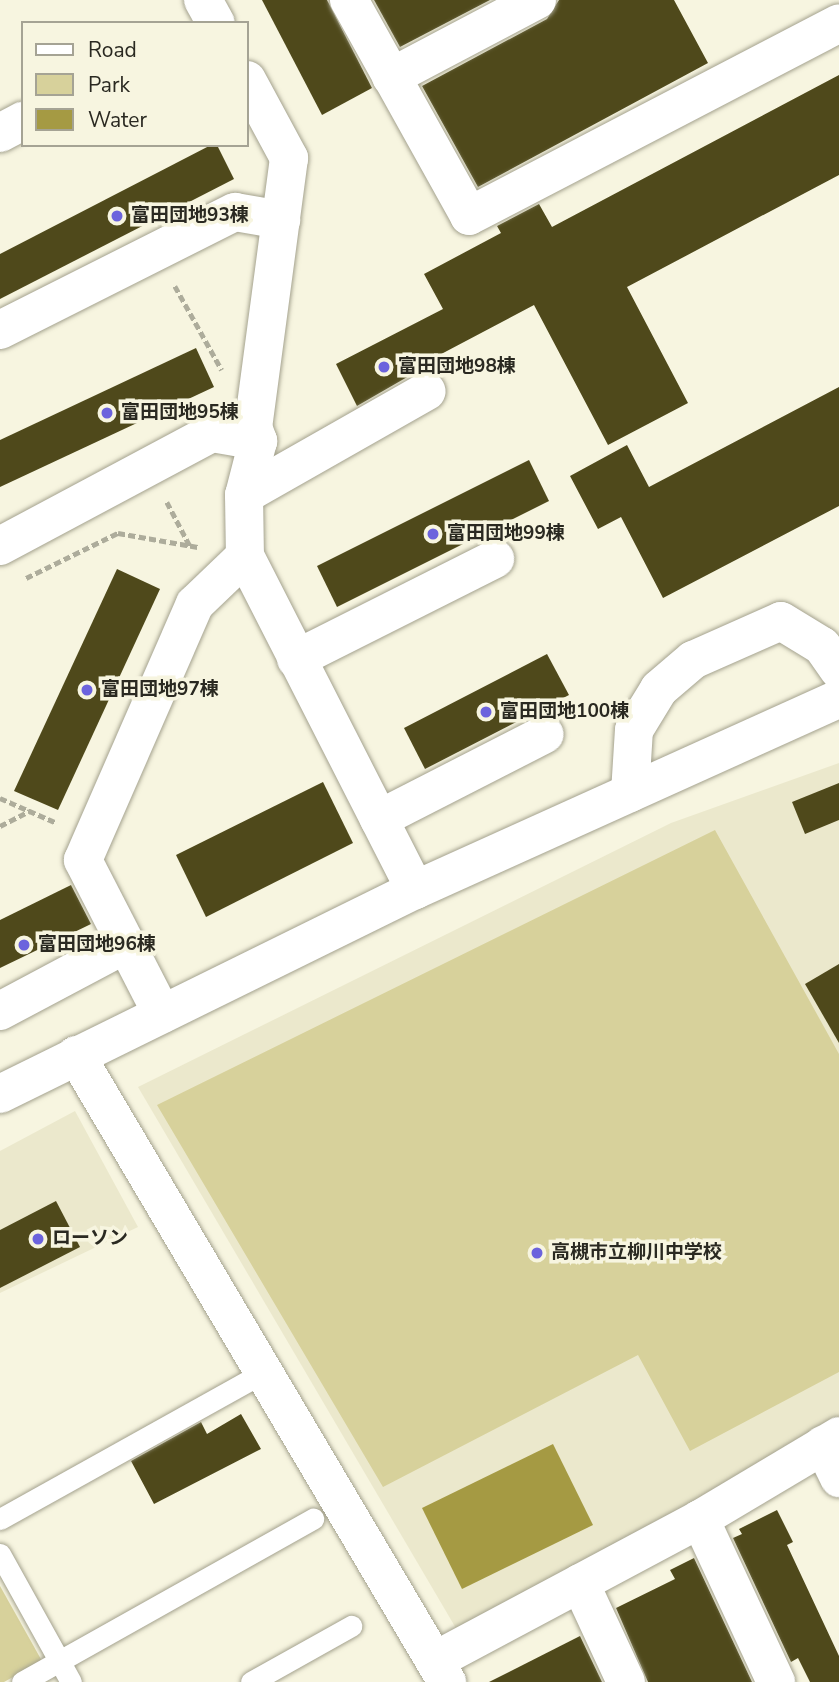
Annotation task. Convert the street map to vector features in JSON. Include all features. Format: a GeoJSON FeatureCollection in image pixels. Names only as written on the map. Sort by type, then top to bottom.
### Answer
{"type":"FeatureCollection","features":[{"type":"Feature","properties":{"kind":"street"},"geometry":{"type":"LineString","coordinates":[[349,0],[469,216],[839,23]]}},
{"type":"Feature","properties":{"kind":"street"},"geometry":{"type":"LineString","coordinates":[[391,77],[537,0]]}},
{"type":"Feature","properties":{"kind":"street"},"geometry":{"type":"LineString","coordinates":[[248,82],[289,159],[256,434],[244,495],[244,556],[415,890]]}},
{"type":"Feature","properties":{"kind":"street"},"geometry":{"type":"LineString","coordinates":[[0,133],[21,122]]}},
{"type":"Feature","properties":{"kind":"street"},"geometry":{"type":"LineString","coordinates":[[0,330],[235,212],[281,220]]}},
{"type":"Feature","properties":{"kind":"street"},"geometry":{"type":"LineString","coordinates":[[244,495],[427,391]]}},
{"type":"Feature","properties":{"kind":"street"},"geometry":{"type":"LineString","coordinates":[[0,546],[212,433],[256,434]]}},
{"type":"Feature","properties":{"kind":"street"},"geometry":{"type":"LineString","coordinates":[[162,1014],[83,860],[195,604],[244,556]]}},
{"type":"Feature","properties":{"kind":"street"},"geometry":{"type":"LineString","coordinates":[[296,659],[495,559]]}},
{"type":"Feature","properties":{"kind":"street"},"geometry":{"type":"LineString","coordinates":[[630,793],[634,730],[659,689],[693,660],[781,621],[821,646],[839,670]]}},
{"type":"Feature","properties":{"kind":"street"},"geometry":{"type":"LineString","coordinates":[[0,1094],[415,890],[839,699]]}},
{"type":"Feature","properties":{"kind":"street"},"geometry":{"type":"LineString","coordinates":[[379,819],[545,734]]}},
{"type":"Feature","properties":{"kind":"street"},"geometry":{"type":"LineString","coordinates":[[0,1011],[126,944]]}},
{"type":"Feature","properties":{"kind":"street"},"geometry":{"type":"LineString","coordinates":[[76,1055],[442,1671],[580,1583],[700,1519],[834,1453]]}},
{"type":"Feature","properties":{"kind":"street"},"geometry":{"type":"LineString","coordinates":[[700,1519],[776,1682]]}},
{"type":"Feature","properties":{"kind":"street"},"geometry":{"type":"LineString","coordinates":[[580,1583],[626,1682]]}},
{"type":"Feature","properties":{"kind":"lane"},"geometry":{"type":"LineString","coordinates":[[0,1519],[264,1372]]}},
{"type":"Feature","properties":{"kind":"lane"},"geometry":{"type":"LineString","coordinates":[[22,1682],[313,1519]]}},
{"type":"Feature","properties":{"kind":"lane"},"geometry":{"type":"LineString","coordinates":[[0,1554],[71,1682]]}},
{"type":"Feature","properties":{"kind":"lane"},"geometry":{"type":"LineString","coordinates":[[251,1682],[351,1626]]}},
{"type":"Feature","properties":{"kind":"path"},"geometry":{"type":"LineString","coordinates":[[156,251],[256,434]]}},
{"type":"Feature","properties":{"kind":"path"},"geometry":{"type":"LineString","coordinates":[[149,467],[190,546]]}},
{"type":"Feature","properties":{"kind":"path"},"geometry":{"type":"LineString","coordinates":[[20,579],[33,577],[118,533],[244,556]]}},
{"type":"Feature","properties":{"kind":"path"},"geometry":{"type":"LineString","coordinates":[[0,798],[93,838]]}},
{"type":"Feature","properties":{"kind":"path"},"geometry":{"type":"LineString","coordinates":[[0,826],[29,811]]}},
{"type":"Feature","properties":{"kind":"shaded area","name":"高槻市立柳川中学校"},"geometry":{"type":"Polygon","coordinates":[[[839,763],[839,1419],[677,1513],[457,1630],[138,1087],[671,823],[839,763]]]}},
{"type":"Feature","properties":{"kind":"shaded area"},"geometry":{"type":"Polygon","coordinates":[[[75,1111],[138,1227],[0,1293],[0,1151],[75,1111]]]}},
{"type":"Feature","properties":{"kind":"green space","name":"高槻市立柳川中学校"},"geometry":{"type":"Polygon","coordinates":[[[715,830],[839,1054],[839,1372],[690,1451],[638,1355],[383,1487],[157,1105],[715,830]]]}},
{"type":"Feature","properties":{"kind":"green space"},"geometry":{"type":"Polygon","coordinates":[[[0,1586],[42,1661],[4,1682],[0,1682],[0,1586]]]}},
{"type":"Feature","properties":{"kind":"water"},"geometry":{"type":"Polygon","coordinates":[[[553,1444],[593,1525],[462,1589],[422,1508],[553,1444]]]}},
{"type":"Feature","properties":{"kind":"building"},"geometry":{"type":"Polygon","coordinates":[[[262,0],[327,0],[372,88],[322,115],[262,0]]]}},
{"type":"Feature","properties":{"kind":"building"},"geometry":{"type":"Polygon","coordinates":[[[374,0],[490,0],[400,47],[374,0]]]}},
{"type":"Feature","properties":{"kind":"building"},"geometry":{"type":"Polygon","coordinates":[[[559,0],[674,0],[708,63],[478,187],[422,86],[547,19],[559,0]]]}},
{"type":"Feature","properties":{"kind":"building"},"geometry":{"type":"Polygon","coordinates":[[[839,75],[839,175],[627,287],[688,403],[608,445],[534,305],[428,361],[432,370],[416,372],[357,406],[336,364],[443,309],[424,274],[501,233],[497,226],[539,204],[552,227],[839,75]]]}},
{"type":"Feature","properties":{"kind":"building","name":"富田団地93棟"},"geometry":{"type":"Polygon","coordinates":[[[207,147],[218,147],[234,179],[0,299],[0,254],[207,147]]]}},
{"type":"Feature","properties":{"kind":"building","name":"富田団地95棟"},"geometry":{"type":"Polygon","coordinates":[[[196,348],[214,387],[0,487],[0,440],[196,348]]]}},
{"type":"Feature","properties":{"kind":"building"},"geometry":{"type":"Polygon","coordinates":[[[839,387],[839,506],[663,598],[621,517],[598,529],[570,476],[627,445],[649,487],[839,387]]]}},
{"type":"Feature","properties":{"kind":"building","name":"富田団地99棟"},"geometry":{"type":"Polygon","coordinates":[[[529,460],[549,501],[337,607],[317,566],[529,460]]]}},
{"type":"Feature","properties":{"kind":"building","name":"富田団地97棟"},"geometry":{"type":"Polygon","coordinates":[[[117,569],[160,589],[58,810],[14,791],[117,569]]]}},
{"type":"Feature","properties":{"kind":"building","name":"富田団地100棟"},"geometry":{"type":"Polygon","coordinates":[[[547,654],[569,695],[425,769],[404,728],[547,654]]]}},
{"type":"Feature","properties":{"kind":"building"},"geometry":{"type":"Polygon","coordinates":[[[323,782],[353,843],[206,917],[176,855],[323,782]]]}},
{"type":"Feature","properties":{"kind":"building"},"geometry":{"type":"Polygon","coordinates":[[[839,783],[839,820],[805,834],[792,802],[839,783]]]}},
{"type":"Feature","properties":{"kind":"building","name":"富田団地96棟"},"geometry":{"type":"Polygon","coordinates":[[[71,885],[91,924],[0,968],[0,920],[71,885]]]}},
{"type":"Feature","properties":{"kind":"building"},"geometry":{"type":"Polygon","coordinates":[[[839,964],[839,1043],[805,984],[839,964]]]}},
{"type":"Feature","properties":{"kind":"building","name":"ローソン"},"geometry":{"type":"Polygon","coordinates":[[[56,1201],[80,1247],[0,1288],[0,1230],[56,1201]]]}},
{"type":"Feature","properties":{"kind":"building"},"geometry":{"type":"Polygon","coordinates":[[[241,1414],[261,1449],[154,1504],[131,1461],[201,1422],[207,1434],[241,1414]]]}},
{"type":"Feature","properties":{"kind":"building"},"geometry":{"type":"Polygon","coordinates":[[[777,1510],[793,1542],[787,1545],[839,1656],[839,1682],[810,1682],[798,1658],[791,1662],[733,1538],[742,1534],[739,1529],[777,1510]]]}},
{"type":"Feature","properties":{"kind":"building"},"geometry":{"type":"Polygon","coordinates":[[[694,1558],[752,1682],[648,1682],[616,1608],[675,1579],[670,1570],[694,1558]]]}},
{"type":"Feature","properties":{"kind":"building"},"geometry":{"type":"Polygon","coordinates":[[[580,1636],[602,1682],[489,1682],[580,1636]]]}},
{"type":"Feature","properties":{"kind":"place","name":"富田団地93棟"},"geometry":{"type":"Point","coordinates":[117,216]}},
{"type":"Feature","properties":{"kind":"place","name":"富田団地98棟"},"geometry":{"type":"Point","coordinates":[384,367]}},
{"type":"Feature","properties":{"kind":"place","name":"富田団地95棟"},"geometry":{"type":"Point","coordinates":[107,413]}},
{"type":"Feature","properties":{"kind":"place","name":"富田団地99棟"},"geometry":{"type":"Point","coordinates":[433,534]}},
{"type":"Feature","properties":{"kind":"place","name":"富田団地97棟"},"geometry":{"type":"Point","coordinates":[87,690]}},
{"type":"Feature","properties":{"kind":"place","name":"富田団地100棟"},"geometry":{"type":"Point","coordinates":[486,712]}},
{"type":"Feature","properties":{"kind":"place","name":"富田団地96棟"},"geometry":{"type":"Point","coordinates":[24,945]}},
{"type":"Feature","properties":{"kind":"place","name":"ローソン"},"geometry":{"type":"Point","coordinates":[38,1239]}},
{"type":"Feature","properties":{"kind":"place","name":"高槻市立柳川中学校"},"geometry":{"type":"Point","coordinates":[537,1253]}}]}
